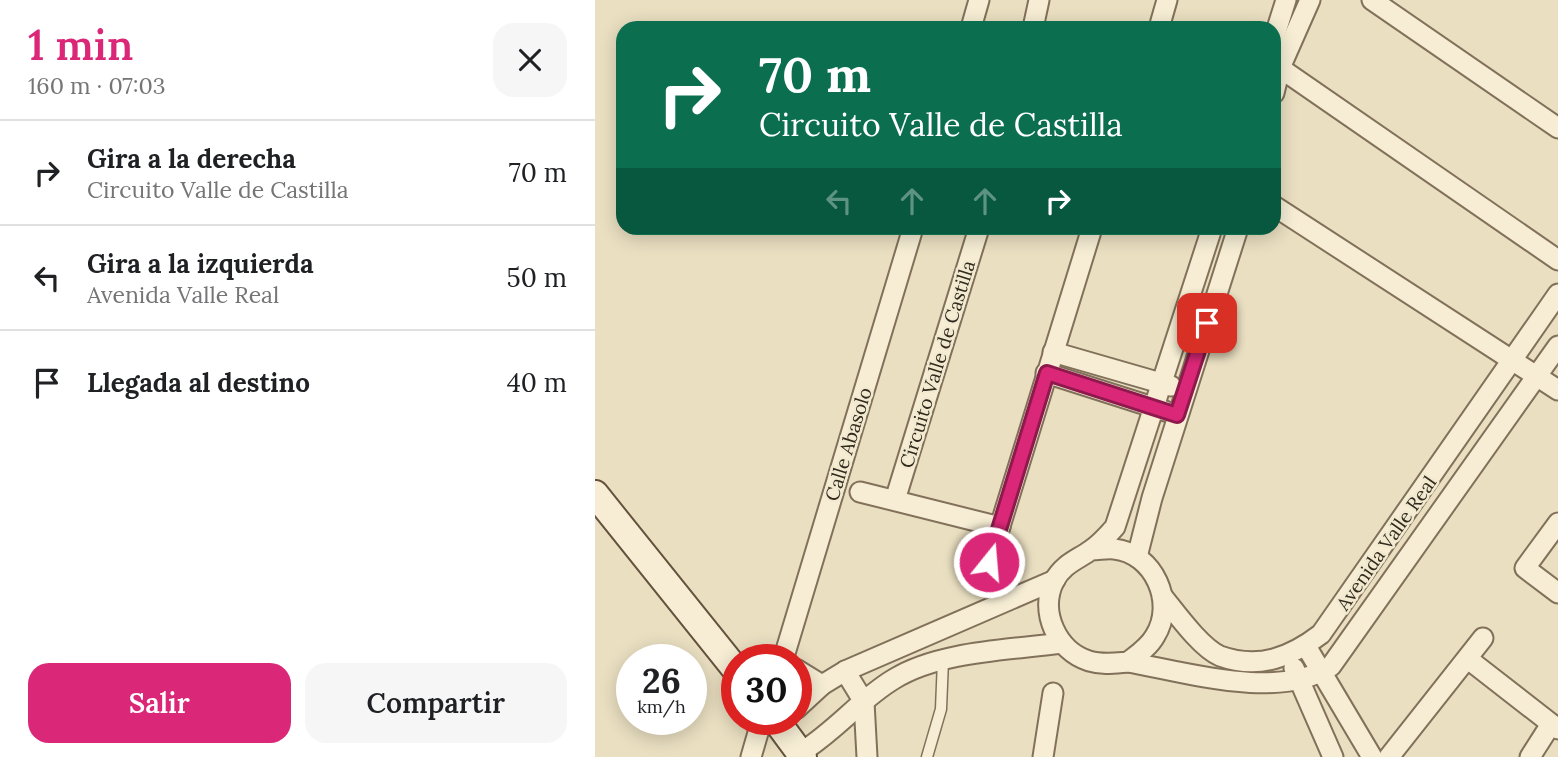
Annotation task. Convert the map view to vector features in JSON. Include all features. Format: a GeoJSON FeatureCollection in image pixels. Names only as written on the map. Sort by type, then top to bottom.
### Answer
{"type":"FeatureCollection","features":[{"type":"Feature","properties":{"kind":"main road"},"geometry":{"type":"LineString","coordinates":[[595,494],[721,651]]}},
{"type":"Feature","properties":{"kind":"main road"},"geometry":{"type":"LineString","coordinates":[[790,735],[802,755]]}},
{"type":"Feature","properties":{"kind":"street"},"geometry":{"type":"LineString","coordinates":[[973,21],[979,0]]}},
{"type":"Feature","properties":{"kind":"street"},"geometry":{"type":"LineString","coordinates":[[1034,21],[1039,0]]}},
{"type":"Feature","properties":{"kind":"street"},"geometry":{"type":"LineString","coordinates":[[1161,21],[1167,0]]}},
{"type":"Feature","properties":{"kind":"street"},"geometry":{"type":"LineString","coordinates":[[1279,21],[1286,0]]}},
{"type":"Feature","properties":{"kind":"street"},"geometry":{"type":"LineString","coordinates":[[1281,66],[1310,0]]}},
{"type":"Feature","properties":{"kind":"street"},"geometry":{"type":"LineString","coordinates":[[1372,0],[1558,128]]}},
{"type":"Feature","properties":{"kind":"street"},"geometry":{"type":"LineString","coordinates":[[1281,69],[1558,260]]}},
{"type":"Feature","properties":{"kind":"street"},"geometry":{"type":"LineString","coordinates":[[1281,211],[1558,390]]}},
{"type":"Feature","properties":{"kind":"street","name":"Calle Abasolo"},"geometry":{"type":"LineString","coordinates":[[788,644],[911,235]]}},
{"type":"Feature","properties":{"kind":"street","name":"Circuito Valle de Castilla"},"geometry":{"type":"LineString","coordinates":[[895,500],[977,235]]}},
{"type":"Feature","properties":{"kind":"street"},"geometry":{"type":"LineString","coordinates":[[989,562],[1090,235]]}},
{"type":"Feature","properties":{"kind":"street"},"geometry":{"type":"LineString","coordinates":[[1210,235],[1115,527],[1092,550],[1070,561],[1055,580],[1049,612],[1053,629],[1062,643],[1075,655],[1091,662],[1128,662],[1254,684],[1321,673]]}},
{"type":"Feature","properties":{"kind":"street"},"geometry":{"type":"LineString","coordinates":[[1137,557],[1177,415],[1236,235]]}},
{"type":"Feature","properties":{"kind":"street"},"geometry":{"type":"LineString","coordinates":[[1198,269],[1221,278]]}},
{"type":"Feature","properties":{"kind":"street","name":"Avenida Valle Real"},"geometry":{"type":"LineString","coordinates":[[1163,597],[1189,629],[1219,655],[1262,662],[1288,655],[1306,646],[1321,634],[1558,294]]}},
{"type":"Feature","properties":{"kind":"street","name":"Avenida Valle Real"},"geometry":{"type":"LineString","coordinates":[[1321,673],[1331,666],[1375,606],[1558,346]]}},
{"type":"Feature","properties":{"kind":"street"},"geometry":{"type":"LineString","coordinates":[[1053,352],[1186,389]]}},
{"type":"Feature","properties":{"kind":"street"},"geometry":{"type":"LineString","coordinates":[[1047,373],[1177,415]]}},
{"type":"Feature","properties":{"kind":"street"},"geometry":{"type":"LineString","coordinates":[[860,492],[1000,527]]}},
{"type":"Feature","properties":{"kind":"street"},"geometry":{"type":"LineString","coordinates":[[1558,523],[1525,568],[1558,593]]}},
{"type":"Feature","properties":{"kind":"street"},"geometry":{"type":"LineString","coordinates":[[1092,550],[1115,549],[1137,557],[1155,574],[1163,597],[1163,617],[1156,636],[1128,662]]}},
{"type":"Feature","properties":{"kind":"street"},"geometry":{"type":"LineString","coordinates":[[812,693],[845,671],[1055,580]]}},
{"type":"Feature","properties":{"kind":"street"},"geometry":{"type":"LineString","coordinates":[[1389,757],[1483,638]]}},
{"type":"Feature","properties":{"kind":"street"},"geometry":{"type":"LineString","coordinates":[[802,755],[895,678],[943,660],[1062,643]]}},
{"type":"Feature","properties":{"kind":"street"},"geometry":{"type":"LineString","coordinates":[[1306,646],[1372,757]]}},
{"type":"Feature","properties":{"kind":"street"},"geometry":{"type":"LineString","coordinates":[[1288,655],[1333,757]]}},
{"type":"Feature","properties":{"kind":"street"},"geometry":{"type":"LineString","coordinates":[[1468,659],[1555,726],[1530,757]]}},
{"type":"Feature","properties":{"kind":"street"},"geometry":{"type":"LineString","coordinates":[[845,671],[864,702],[867,757]]}},
{"type":"Feature","properties":{"kind":"street"},"geometry":{"type":"LineString","coordinates":[[812,679],[822,685]]}},
{"type":"Feature","properties":{"kind":"street"},"geometry":{"type":"LineString","coordinates":[[1043,757],[1053,692]]}},
{"type":"Feature","properties":{"kind":"street"},"geometry":{"type":"LineString","coordinates":[[751,757],[767,735]]}},
{"type":"Feature","properties":{"kind":"lane"},"geometry":{"type":"LineString","coordinates":[[927,757],[941,709],[943,660]]}},
{"type":"Feature","properties":{"kind":"route"},"geometry":{"type":"LineString","coordinates":[[989,562],[1047,373],[1177,415],[1207,323]]}}]}
